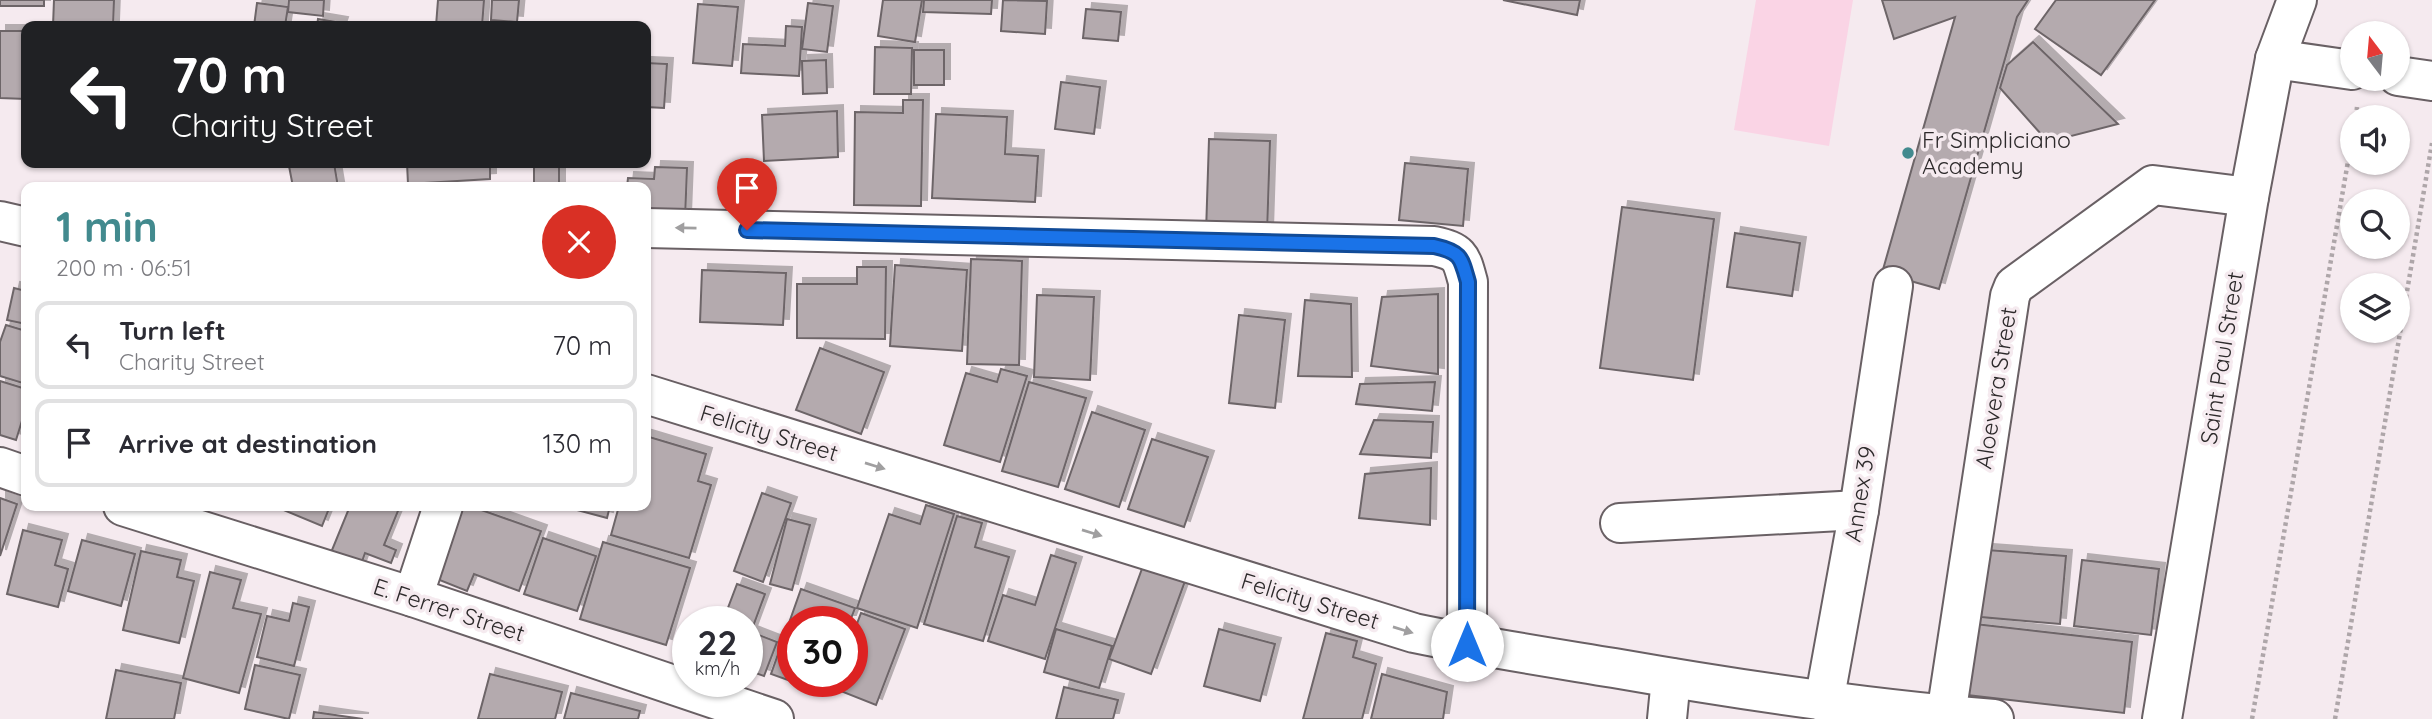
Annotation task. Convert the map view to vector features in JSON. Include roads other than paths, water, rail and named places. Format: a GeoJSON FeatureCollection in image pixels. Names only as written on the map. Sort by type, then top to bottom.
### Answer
{"type":"FeatureCollection","features":[{"type":"Feature","properties":{"kind":"street","name":"Saint Paul Street"},"geometry":{"type":"LineString","coordinates":[[2162,719],[2249,197],[2275,59],[2297,0]]}},
{"type":"Feature","properties":{"kind":"street"},"geometry":{"type":"LineString","coordinates":[[2275,59],[2340,68]]}},
{"type":"Feature","properties":{"kind":"street"},"geometry":{"type":"LineString","coordinates":[[2410,78],[2432,81]]}},
{"type":"Feature","properties":{"kind":"street","name":"Aloevera Street"},"geometry":{"type":"LineString","coordinates":[[1946,715],[2010,296],[2014,286],[2153,185],[2249,197]]}},
{"type":"Feature","properties":{"kind":"street"},"geometry":{"type":"LineString","coordinates":[[0,220],[21,226]]}},
{"type":"Feature","properties":{"kind":"street"},"geometry":{"type":"LineString","coordinates":[[651,228],[1434,246],[1451,250],[1461,258],[1468,282],[1467,645]]}},
{"type":"Feature","properties":{"kind":"street","name":"Annex 39"},"geometry":{"type":"LineString","coordinates":[[1824,702],[1859,510],[1893,286]]}},
{"type":"Feature","properties":{"kind":"street","name":"Felicity Street"},"geometry":{"type":"LineString","coordinates":[[651,396],[1401,629],[1467,645],[1824,702],[1994,719]]}},
{"type":"Feature","properties":{"kind":"street"},"geometry":{"type":"LineString","coordinates":[[0,467],[21,473]]}},
{"type":"Feature","properties":{"kind":"street"},"geometry":{"type":"LineString","coordinates":[[1620,523],[1859,510]]}},
{"type":"Feature","properties":{"kind":"street","name":"E. Ferrer Street"},"geometry":{"type":"LineString","coordinates":[[139,511],[413,597],[774,719]]}},
{"type":"Feature","properties":{"kind":"street"},"geometry":{"type":"LineString","coordinates":[[413,597],[441,511]]}},
{"type":"Feature","properties":{"kind":"street"},"geometry":{"type":"LineString","coordinates":[[1667,719],[1671,678]]}},
{"type":"Feature","properties":{"kind":"place","name":"Fr Simpliciano Academy"},"geometry":{"type":"Point","coordinates":[1908,153]}}]}
